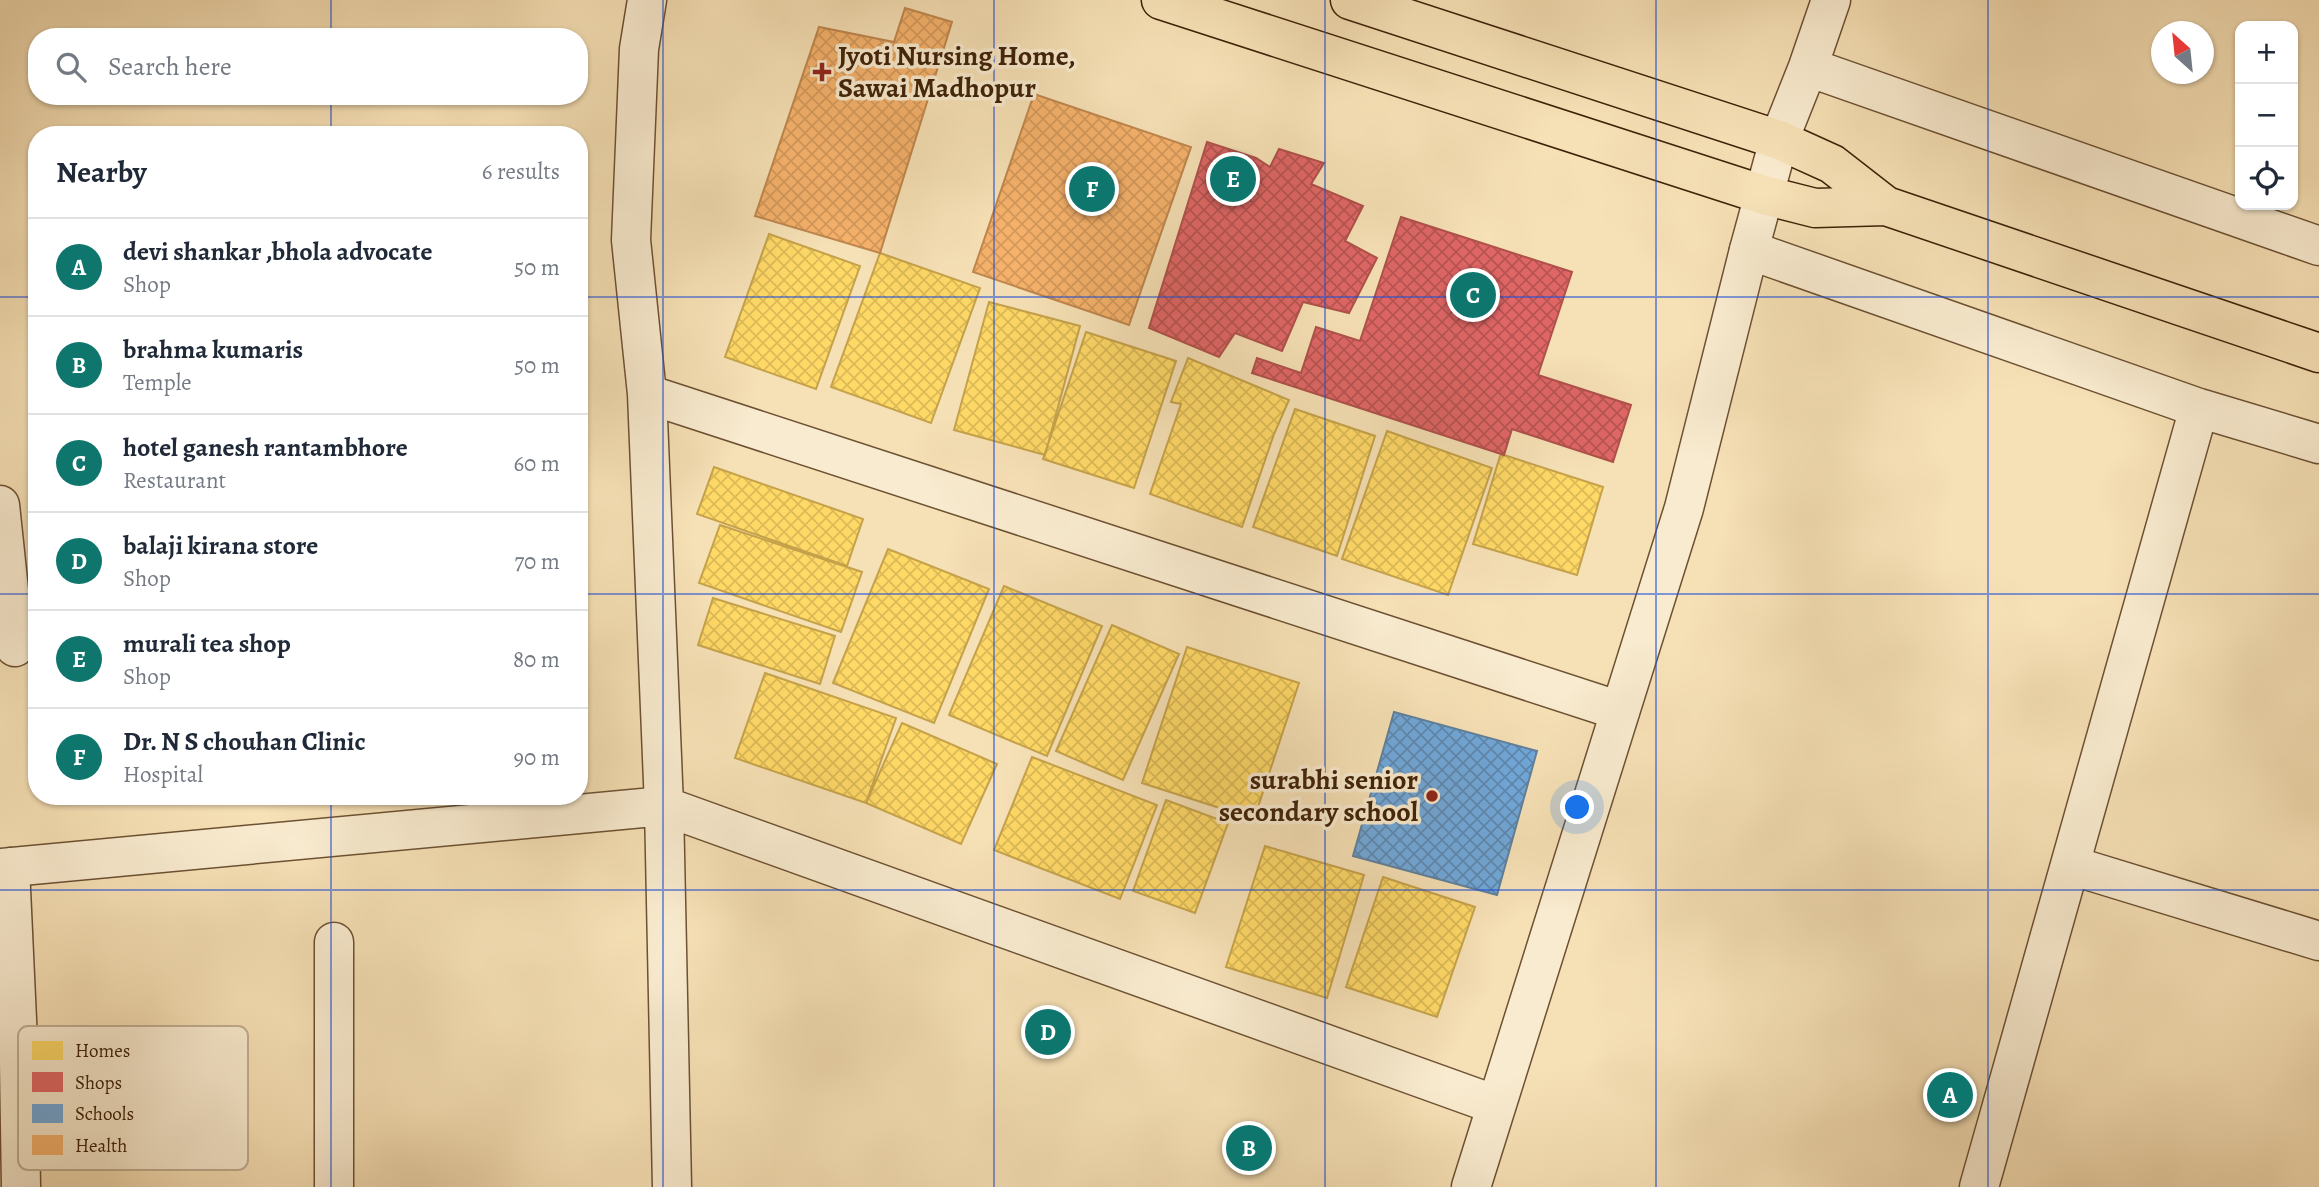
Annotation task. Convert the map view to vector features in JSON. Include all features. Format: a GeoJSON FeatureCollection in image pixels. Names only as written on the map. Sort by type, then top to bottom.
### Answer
{"type":"FeatureCollection","features":[{"type":"Feature","properties":{"kind":"highway"},"geometry":{"type":"LineString","coordinates":[[1161,0],[1764,195],[1815,208],[1886,206]]}},
{"type":"Feature","properties":{"kind":"highway"},"geometry":{"type":"LineString","coordinates":[[1350,0],[1779,140],[1832,164],[1886,206],[2319,353]]}},
{"type":"Feature","properties":{"kind":"street"},"geometry":{"type":"LineString","coordinates":[[647,0],[639,50],[631,240],[647,394],[664,806],[672,1187]]}},
{"type":"Feature","properties":{"kind":"street"},"geometry":{"type":"LineString","coordinates":[[1471,1187],[1684,508],[1779,140],[1808,67],[1830,0]]}},
{"type":"Feature","properties":{"kind":"street"},"geometry":{"type":"LineString","coordinates":[[1808,67],[2319,246]]}},
{"type":"Feature","properties":{"kind":"street"},"geometry":{"type":"LineString","coordinates":[[1749,250],[2199,408],[2319,444]]}},
{"type":"Feature","properties":{"kind":"street"},"geometry":{"type":"LineString","coordinates":[[647,394],[1620,712]]}},
{"type":"Feature","properties":{"kind":"street"},"geometry":{"type":"LineString","coordinates":[[1979,1187],[2199,408]]}},
{"type":"Feature","properties":{"kind":"street"},"geometry":{"type":"LineString","coordinates":[[0,505],[15,647]]}},
{"type":"Feature","properties":{"kind":"street"},"geometry":{"type":"LineString","coordinates":[[18,1156],[9,1062],[5,868],[664,806],[1496,1105]]}},
{"type":"Feature","properties":{"kind":"street"},"geometry":{"type":"LineString","coordinates":[[2070,865],[2319,941]]}},
{"type":"Feature","properties":{"kind":"street"},"geometry":{"type":"LineString","coordinates":[[334,942],[334,1187]]}},
{"type":"Feature","properties":{"kind":"building: Homes"},"geometry":{"type":"Polygon","coordinates":[[[769,234],[860,266],[816,389],[725,357],[769,234]]]}},
{"type":"Feature","properties":{"kind":"building: Homes"},"geometry":{"type":"Polygon","coordinates":[[[880,253],[980,288],[931,423],[831,387],[880,253]]]}},
{"type":"Feature","properties":{"kind":"building: Homes"},"geometry":{"type":"Polygon","coordinates":[[[989,302],[1080,326],[1045,455],[954,430],[989,302]]]}},
{"type":"Feature","properties":{"kind":"building: Homes"},"geometry":{"type":"Polygon","coordinates":[[[1086,332],[1176,361],[1134,488],[1043,459],[1086,332]]]}},
{"type":"Feature","properties":{"kind":"building: Homes"},"geometry":{"type":"Polygon","coordinates":[[[1188,358],[1289,400],[1274,434],[1242,527],[1150,494],[1181,404],[1171,402],[1188,358]]]}},
{"type":"Feature","properties":{"kind":"building: Homes"},"geometry":{"type":"Polygon","coordinates":[[[1295,409],[1375,436],[1337,556],[1253,527],[1295,409]]]}},
{"type":"Feature","properties":{"kind":"building: Homes"},"geometry":{"type":"Polygon","coordinates":[[[1387,431],[1492,468],[1448,595],[1342,559],[1387,431]]]}},
{"type":"Feature","properties":{"kind":"building: Homes"},"geometry":{"type":"Polygon","coordinates":[[[1504,455],[1603,487],[1577,575],[1473,544],[1500,456],[1504,455]]]}},
{"type":"Feature","properties":{"kind":"building: Homes"},"geometry":{"type":"Polygon","coordinates":[[[714,467],[863,519],[847,566],[697,514],[714,467]]]}},
{"type":"Feature","properties":{"kind":"building: Homes"},"geometry":{"type":"Polygon","coordinates":[[[720,525],[862,572],[841,632],[699,583],[720,525]]]}},
{"type":"Feature","properties":{"kind":"building: Homes"},"geometry":{"type":"Polygon","coordinates":[[[888,549],[989,589],[934,723],[833,683],[888,549]]]}},
{"type":"Feature","properties":{"kind":"building: Homes"},"geometry":{"type":"Polygon","coordinates":[[[1004,586],[1102,626],[1047,756],[949,715],[1004,586]]]}},
{"type":"Feature","properties":{"kind":"building: Homes"},"geometry":{"type":"Polygon","coordinates":[[[713,598],[835,636],[820,684],[698,645],[713,598]]]}},
{"type":"Feature","properties":{"kind":"building: Homes"},"geometry":{"type":"Polygon","coordinates":[[[1112,625],[1179,654],[1123,780],[1056,751],[1112,625]]]}},
{"type":"Feature","properties":{"kind":"building: Homes"},"geometry":{"type":"Polygon","coordinates":[[[1187,647],[1299,683],[1254,819],[1142,783],[1187,647]]]}},
{"type":"Feature","properties":{"kind":"building: Homes"},"geometry":{"type":"Polygon","coordinates":[[[765,673],[896,718],[866,803],[735,758],[765,673]]]}},
{"type":"Feature","properties":{"kind":"building: Homes"},"geometry":{"type":"Polygon","coordinates":[[[902,723],[997,764],[961,844],[866,803],[902,723]]]}},
{"type":"Feature","properties":{"kind":"building: Homes"},"geometry":{"type":"Polygon","coordinates":[[[1032,757],[1157,805],[1120,899],[994,850],[1032,757]]]}},
{"type":"Feature","properties":{"kind":"building: Homes"},"geometry":{"type":"Polygon","coordinates":[[[1166,800],[1228,823],[1195,913],[1133,891],[1166,800]]]}},
{"type":"Feature","properties":{"kind":"building: Homes"},"geometry":{"type":"Polygon","coordinates":[[[1265,846],[1364,875],[1327,998],[1226,967],[1265,846]]]}},
{"type":"Feature","properties":{"kind":"building: Homes"},"geometry":{"type":"Polygon","coordinates":[[[1383,877],[1475,907],[1437,1017],[1346,987],[1383,877]]]}},
{"type":"Feature","properties":{"kind":"building: Shops"},"geometry":{"type":"Polygon","coordinates":[[[1207,142],[1256,158],[1270,167],[1279,149],[1324,163],[1311,184],[1363,206],[1345,241],[1377,258],[1349,313],[1303,302],[1282,351],[1235,333],[1219,357],[1149,328],[1207,142]]]}},
{"type":"Feature","properties":{"kind":"building: Shops"},"geometry":{"type":"Polygon","coordinates":[[[1401,217],[1572,272],[1538,375],[1631,405],[1613,462],[1512,429],[1504,455],[1252,373],[1257,358],[1301,373],[1316,327],[1360,341],[1401,217]]]}},
{"type":"Feature","properties":{"kind":"building: Schools"},"geometry":{"type":"Polygon","coordinates":[[[1394,712],[1537,751],[1497,895],[1353,856],[1394,712]]]}},
{"type":"Feature","properties":{"kind":"building: Health"},"geometry":{"type":"Polygon","coordinates":[[[905,8],[952,22],[880,253],[755,216],[819,27],[894,42],[905,8]]]}},
{"type":"Feature","properties":{"kind":"building: Health"},"geometry":{"type":"Polygon","coordinates":[[[1034,94],[1191,147],[1129,325],[973,272],[1034,94]]]}},
{"type":"Feature","properties":{"kind":"place","name":"Jyoti Nursing Home, Sawai Madhopur"},"geometry":{"type":"Point","coordinates":[822,72]}},
{"type":"Feature","properties":{"kind":"place","name":"murali tea shop"},"geometry":{"type":"Point","coordinates":[1233,179]}},
{"type":"Feature","properties":{"kind":"place","name":"Dr. N S chouhan Clinic"},"geometry":{"type":"Point","coordinates":[1092,189]}},
{"type":"Feature","properties":{"kind":"place","name":"hotel ganesh rantambhore"},"geometry":{"type":"Point","coordinates":[1473,295]}},
{"type":"Feature","properties":{"kind":"place","name":"surabhi senior secondary school"},"geometry":{"type":"Point","coordinates":[1432,796]}},
{"type":"Feature","properties":{"kind":"place","name":"balaji kirana store"},"geometry":{"type":"Point","coordinates":[1048,1032]}},
{"type":"Feature","properties":{"kind":"place","name":"devi shankar ,bhola advocate"},"geometry":{"type":"Point","coordinates":[1950,1095]}},
{"type":"Feature","properties":{"kind":"place","name":"brahma kumaris"},"geometry":{"type":"Point","coordinates":[1249,1148]}}]}
